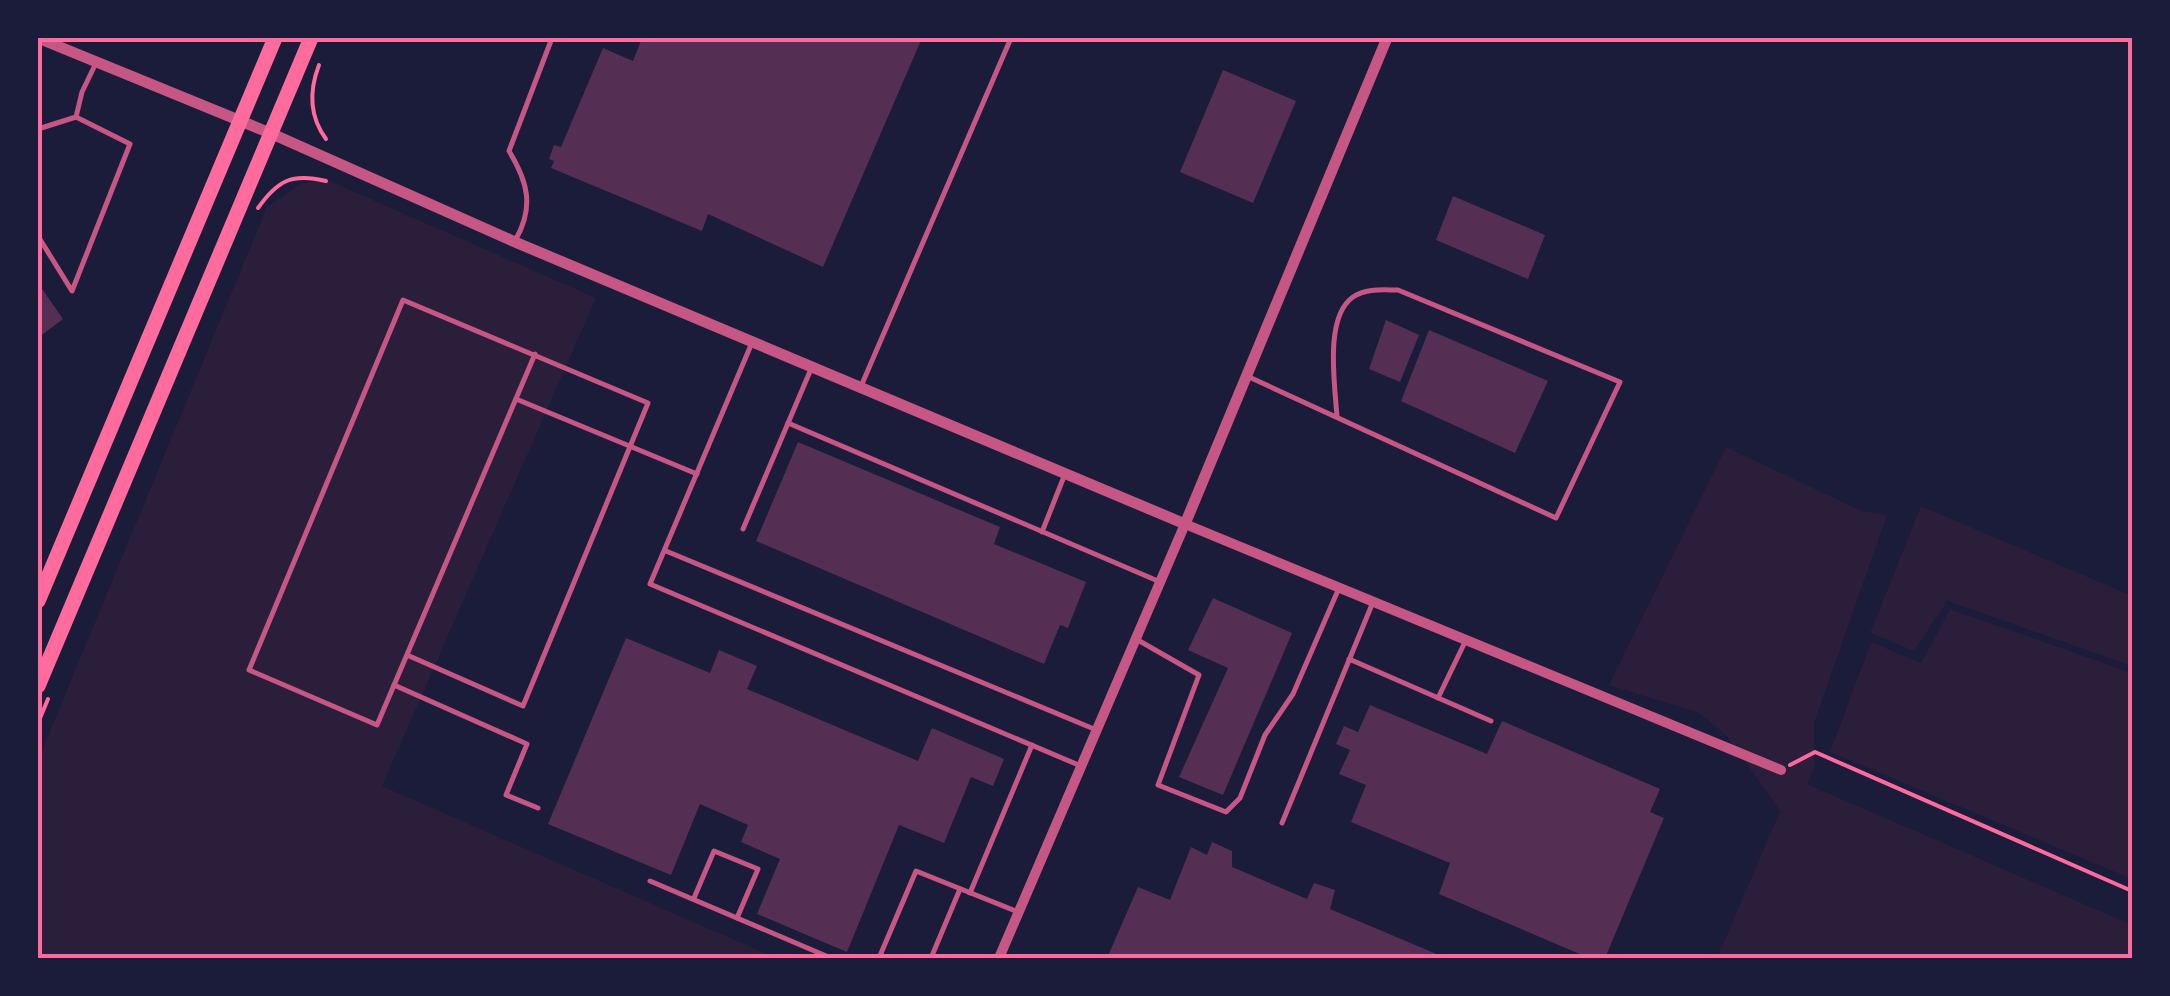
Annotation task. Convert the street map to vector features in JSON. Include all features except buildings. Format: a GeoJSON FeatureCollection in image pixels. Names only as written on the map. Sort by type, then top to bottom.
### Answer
{"type":"FeatureCollection","features":[{"type":"Feature","properties":{"kind":"highway"},"geometry":{"type":"LineString","coordinates":[[38,601],[276,38]]}},
{"type":"Feature","properties":{"kind":"highway"},"geometry":{"type":"LineString","coordinates":[[45,688],[311,38]]}},
{"type":"Feature","properties":{"kind":"street"},"geometry":{"type":"LineString","coordinates":[[38,38],[270,133],[515,242],[1066,474],[1780,770]]}},
{"type":"Feature","properties":{"kind":"street"},"geometry":{"type":"LineString","coordinates":[[1000,958],[1387,38]]}},
{"type":"Feature","properties":{"kind":"lane"},"geometry":{"type":"LineString","coordinates":[[515,242],[526,222],[529,206],[528,191],[509,151],[552,38]]}},
{"type":"Feature","properties":{"kind":"lane"},"geometry":{"type":"LineString","coordinates":[[861,387],[1011,38]]}},
{"type":"Feature","properties":{"kind":"lane"},"geometry":{"type":"LineString","coordinates":[[76,118],[82,92],[96,62]]}},
{"type":"Feature","properties":{"kind":"lane"},"geometry":{"type":"LineString","coordinates":[[38,128],[76,118],[130,144],[72,292],[38,236]]}},
{"type":"Feature","properties":{"kind":"lane"},"geometry":{"type":"LineString","coordinates":[[1246,375],[1337,417],[1556,518],[1620,382],[1398,290],[1364,291],[1349,299],[1336,320],[1337,417]]}},
{"type":"Feature","properties":{"kind":"lane"},"geometry":{"type":"LineString","coordinates":[[407,655],[523,706],[648,403],[535,354],[403,300],[249,670],[377,726],[394,685],[535,354]]}},
{"type":"Feature","properties":{"kind":"lane"},"geometry":{"type":"LineString","coordinates":[[752,341],[650,584],[1081,766]]}},
{"type":"Feature","properties":{"kind":"lane"},"geometry":{"type":"LineString","coordinates":[[743,529],[812,366]]}},
{"type":"Feature","properties":{"kind":"lane"},"geometry":{"type":"LineString","coordinates":[[516,398],[696,474]]}},
{"type":"Feature","properties":{"kind":"lane"},"geometry":{"type":"LineString","coordinates":[[788,423],[1160,582]]}},
{"type":"Feature","properties":{"kind":"lane"},"geometry":{"type":"LineString","coordinates":[[1042,532],[1066,474]]}},
{"type":"Feature","properties":{"kind":"lane"},"geometry":{"type":"LineString","coordinates":[[664,550],[1097,730]]}},
{"type":"Feature","properties":{"kind":"lane"},"geometry":{"type":"LineString","coordinates":[[1136,639],[1199,675],[1158,785],[1226,812],[1240,798],[1265,735],[1293,694],[1339,588]]}},
{"type":"Feature","properties":{"kind":"lane"},"geometry":{"type":"LineString","coordinates":[[1282,823],[1373,602]]}},
{"type":"Feature","properties":{"kind":"lane"},"geometry":{"type":"LineString","coordinates":[[1438,698],[1466,640]]}},
{"type":"Feature","properties":{"kind":"lane"},"geometry":{"type":"LineString","coordinates":[[1349,659],[1491,720]]}},
{"type":"Feature","properties":{"kind":"lane"},"geometry":{"type":"LineString","coordinates":[[394,685],[527,744],[506,796],[538,808]]}},
{"type":"Feature","properties":{"kind":"lane"},"geometry":{"type":"LineString","coordinates":[[970,893],[1032,745]]}},
{"type":"Feature","properties":{"kind":"lane"},"geometry":{"type":"LineString","coordinates":[[694,900],[714,851],[758,870],[736,918]]}},
{"type":"Feature","properties":{"kind":"lane"},"geometry":{"type":"LineString","coordinates":[[879,958],[916,871],[1018,912]]}},
{"type":"Feature","properties":{"kind":"lane"},"geometry":{"type":"LineString","coordinates":[[650,881],[831,958]]}},
{"type":"Feature","properties":{"kind":"lane"},"geometry":{"type":"LineString","coordinates":[[931,958],[960,889]]}},
{"type":"Feature","properties":{"kind":"path"},"geometry":{"type":"LineString","coordinates":[[324,52],[313,81],[312,111],[326,138]]}},
{"type":"Feature","properties":{"kind":"path"},"geometry":{"type":"LineString","coordinates":[[258,208],[272,188],[288,179],[309,177],[326,181]]}},
{"type":"Feature","properties":{"kind":"path"},"geometry":{"type":"LineString","coordinates":[[38,723],[45,688]]}},
{"type":"Feature","properties":{"kind":"path"},"geometry":{"type":"LineString","coordinates":[[1780,770],[1815,752],[2132,891]]}},
{"type":"Feature","properties":{"kind":"shaded area"},"geometry":{"type":"Polygon","coordinates":[[[325,179],[596,298],[382,786],[776,958],[38,958],[38,760],[267,207],[300,184],[325,179]]]}},
{"type":"Feature","properties":{"kind":"shaded area"},"geometry":{"type":"Polygon","coordinates":[[[1726,447],[1862,511],[1887,515],[1814,723],[1815,765],[1807,784],[2132,925],[2132,958],[1717,958],[1780,811],[1727,736],[1699,713],[1609,685],[1726,447]]]}},
{"type":"Feature","properties":{"kind":"shaded area"},"geometry":{"type":"Polygon","coordinates":[[[1921,506],[2132,596],[2132,666],[1947,601],[1914,651],[1870,633],[1921,506]]]}},
{"type":"Feature","properties":{"kind":"shaded area"},"geometry":{"type":"Polygon","coordinates":[[[1950,609],[2132,673],[2132,879],[1830,752],[1871,642],[1921,663],[1950,609]]]}}]}
